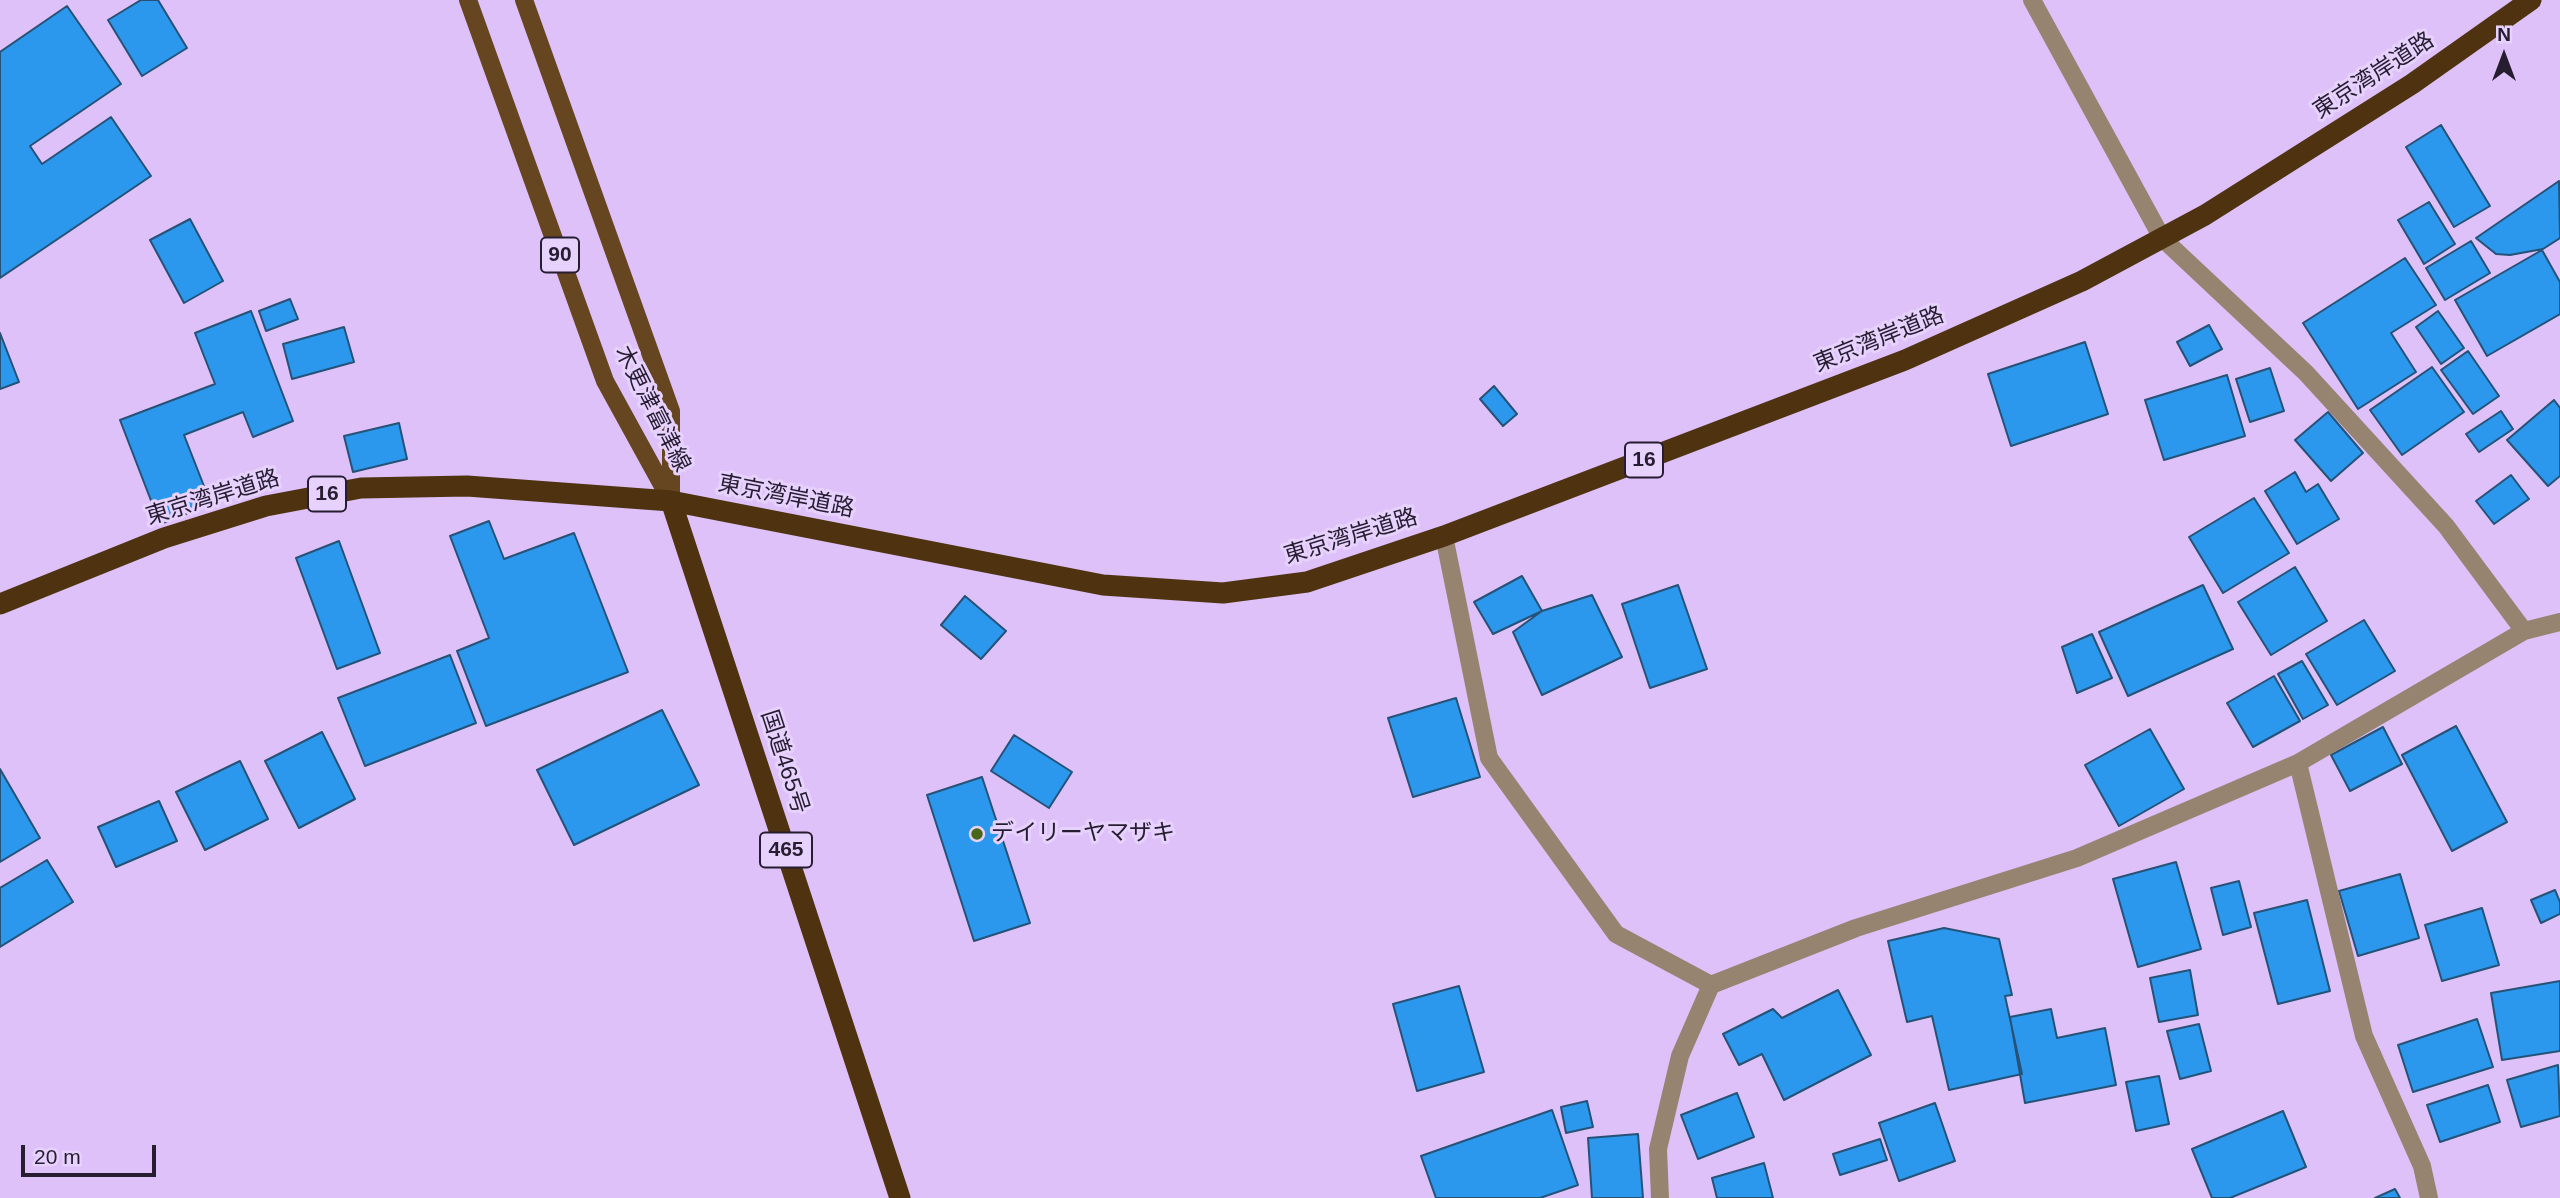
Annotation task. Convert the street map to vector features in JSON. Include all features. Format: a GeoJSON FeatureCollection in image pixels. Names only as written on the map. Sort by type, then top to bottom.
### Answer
{"type":"FeatureCollection","features":[{"type":"Feature","properties":{"kind":"highway","name":"東京湾岸道路"},"geometry":{"type":"LineString","coordinates":[[0,604],[163,538],[266,506],[361,488],[467,486],[671,501],[1103,584],[1223,593],[1307,582],[1444,536],[1905,360],[2082,281],[2205,215],[2412,85],[2530,0]]}},
{"type":"Feature","properties":{"kind":"highway","name":"国道465号"},"geometry":{"type":"LineString","coordinates":[[671,501],[900,1198]]}},
{"type":"Feature","properties":{"kind":"main road","name":"木更津富津線"},"geometry":{"type":"LineString","coordinates":[[468,0],[605,381],[671,501]]}},
{"type":"Feature","properties":{"kind":"main road","name":"木更津富津線"},"geometry":{"type":"LineString","coordinates":[[524,0],[671,411],[671,501]]}},
{"type":"Feature","properties":{"kind":"street"},"geometry":{"type":"LineString","coordinates":[[2032,0],[2162,237],[2306,373],[2334,403],[2446,526],[2524,631]]}},
{"type":"Feature","properties":{"kind":"street"},"geometry":{"type":"LineString","coordinates":[[1444,536],[1489,758],[1616,934],[1711,985]]}},
{"type":"Feature","properties":{"kind":"street"},"geometry":{"type":"LineString","coordinates":[[1660,1198],[1658,1149],[1677,1069],[1711,985],[1856,928],[2077,858],[2298,763],[2524,631],[2560,622]]}},
{"type":"Feature","properties":{"kind":"street"},"geometry":{"type":"LineString","coordinates":[[2298,763],[2364,1036],[2422,1166],[2430,1198]]}},
{"type":"Feature","properties":{"kind":"building"},"geometry":{"type":"Polygon","coordinates":[[[141,0],[158,0],[187,48],[142,76],[108,20],[141,0]]]}},
{"type":"Feature","properties":{"kind":"building"},"geometry":{"type":"Polygon","coordinates":[[[67,6],[121,84],[30,146],[42,164],[111,117],[151,176],[0,278],[0,52],[67,6]]]}},
{"type":"Feature","properties":{"kind":"building"},"geometry":{"type":"Polygon","coordinates":[[[2441,125],[2490,206],[2454,227],[2406,147],[2441,125]]]}},
{"type":"Feature","properties":{"kind":"building"},"geometry":{"type":"Polygon","coordinates":[[[2559,181],[2560,238],[2543,249],[2510,255],[2496,254],[2476,238],[2559,181]]]}},
{"type":"Feature","properties":{"kind":"building"},"geometry":{"type":"Polygon","coordinates":[[[2429,202],[2455,244],[2424,264],[2398,220],[2429,202]]]}},
{"type":"Feature","properties":{"kind":"building"},"geometry":{"type":"Polygon","coordinates":[[[190,219],[223,281],[184,303],[150,240],[190,219]]]}},
{"type":"Feature","properties":{"kind":"building"},"geometry":{"type":"Polygon","coordinates":[[[2471,241],[2490,273],[2445,300],[2426,268],[2471,241]]]}},
{"type":"Feature","properties":{"kind":"building"},"geometry":{"type":"Polygon","coordinates":[[[2542,250],[2560,282],[2560,314],[2487,356],[2455,300],[2542,250]]]}},
{"type":"Feature","properties":{"kind":"building"},"geometry":{"type":"Polygon","coordinates":[[[2405,258],[2436,305],[2391,333],[2416,372],[2358,409],[2303,323],[2405,258]]]}},
{"type":"Feature","properties":{"kind":"building"},"geometry":{"type":"Polygon","coordinates":[[[290,299],[298,319],[266,331],[259,311],[290,299]]]}},
{"type":"Feature","properties":{"kind":"building"},"geometry":{"type":"Polygon","coordinates":[[[251,311],[293,421],[253,437],[243,412],[184,435],[211,504],[160,524],[120,420],[215,384],[195,333],[251,311]]]}},
{"type":"Feature","properties":{"kind":"building"},"geometry":{"type":"Polygon","coordinates":[[[2438,311],[2464,348],[2441,364],[2416,327],[2438,311]]]}},
{"type":"Feature","properties":{"kind":"building"},"geometry":{"type":"Polygon","coordinates":[[[2209,325],[2222,349],[2190,366],[2177,342],[2209,325]]]}},
{"type":"Feature","properties":{"kind":"building"},"geometry":{"type":"Polygon","coordinates":[[[344,327],[354,362],[292,379],[283,344],[344,327]]]}},
{"type":"Feature","properties":{"kind":"building"},"geometry":{"type":"Polygon","coordinates":[[[0,333],[19,382],[0,389],[0,333]]]}},
{"type":"Feature","properties":{"kind":"building"},"geometry":{"type":"Polygon","coordinates":[[[2085,342],[2108,414],[2011,446],[1988,374],[2085,342]]]}},
{"type":"Feature","properties":{"kind":"building"},"geometry":{"type":"Polygon","coordinates":[[[2468,351],[2499,396],[2473,414],[2441,370],[2468,351]]]}},
{"type":"Feature","properties":{"kind":"building"},"geometry":{"type":"Polygon","coordinates":[[[2432,367],[2464,412],[2402,455],[2370,410],[2432,367]]]}},
{"type":"Feature","properties":{"kind":"building"},"geometry":{"type":"Polygon","coordinates":[[[2270,368],[2284,411],[2250,422],[2236,379],[2270,368]]]}},
{"type":"Feature","properties":{"kind":"building"},"geometry":{"type":"Polygon","coordinates":[[[2227,375],[2245,436],[2164,460],[2145,400],[2227,375]]]}},
{"type":"Feature","properties":{"kind":"building"},"geometry":{"type":"Polygon","coordinates":[[[1494,386],[1517,414],[1503,426],[1480,399],[1494,386]]]}},
{"type":"Feature","properties":{"kind":"building"},"geometry":{"type":"Polygon","coordinates":[[[2554,400],[2560,408],[2560,476],[2548,486],[2507,440],[2554,400]]]}},
{"type":"Feature","properties":{"kind":"building"},"geometry":{"type":"Polygon","coordinates":[[[2501,411],[2513,429],[2479,452],[2466,434],[2501,411]]]}},
{"type":"Feature","properties":{"kind":"building"},"geometry":{"type":"Polygon","coordinates":[[[2328,412],[2363,453],[2331,481],[2295,440],[2328,412]]]}},
{"type":"Feature","properties":{"kind":"building"},"geometry":{"type":"Polygon","coordinates":[[[399,423],[407,459],[353,472],[344,436],[399,423]]]}},
{"type":"Feature","properties":{"kind":"building"},"geometry":{"type":"Polygon","coordinates":[[[2295,472],[2306,492],[2318,484],[2339,519],[2297,544],[2265,491],[2295,472]]]}},
{"type":"Feature","properties":{"kind":"building"},"geometry":{"type":"Polygon","coordinates":[[[2511,475],[2529,499],[2494,524],[2476,501],[2511,475]]]}},
{"type":"Feature","properties":{"kind":"building"},"geometry":{"type":"Polygon","coordinates":[[[2254,498],[2289,553],[2223,593],[2189,537],[2254,498]]]}},
{"type":"Feature","properties":{"kind":"building"},"geometry":{"type":"Polygon","coordinates":[[[489,521],[504,559],[574,533],[628,672],[486,726],[457,651],[489,638],[450,536],[489,521]]]}},
{"type":"Feature","properties":{"kind":"building"},"geometry":{"type":"Polygon","coordinates":[[[339,541],[380,653],[337,669],[296,558],[339,541]]]}},
{"type":"Feature","properties":{"kind":"building"},"geometry":{"type":"Polygon","coordinates":[[[2295,567],[2327,621],[2271,655],[2238,602],[2295,567]]]}},
{"type":"Feature","properties":{"kind":"building"},"geometry":{"type":"Polygon","coordinates":[[[1522,576],[1542,611],[1493,634],[1474,602],[1522,576]]]}},
{"type":"Feature","properties":{"kind":"building"},"geometry":{"type":"Polygon","coordinates":[[[1678,585],[1707,669],[1650,688],[1622,604],[1678,585]]]}},
{"type":"Feature","properties":{"kind":"building"},"geometry":{"type":"Polygon","coordinates":[[[2203,585],[2233,649],[2128,696],[2099,632],[2203,585]]]}},
{"type":"Feature","properties":{"kind":"building"},"geometry":{"type":"Polygon","coordinates":[[[1592,595],[1622,657],[1542,695],[1513,632],[1542,611],[1592,595]]]}},
{"type":"Feature","properties":{"kind":"building"},"geometry":{"type":"Polygon","coordinates":[[[965,596],[1006,631],[981,659],[941,625],[965,596]]]}},
{"type":"Feature","properties":{"kind":"building"},"geometry":{"type":"Polygon","coordinates":[[[2364,620],[2395,671],[2337,705],[2306,654],[2364,620]]]}},
{"type":"Feature","properties":{"kind":"building"},"geometry":{"type":"Polygon","coordinates":[[[2092,634],[2112,678],[2077,693],[2062,647],[2092,634]]]}},
{"type":"Feature","properties":{"kind":"building"},"geometry":{"type":"Polygon","coordinates":[[[450,655],[476,723],[365,766],[338,698],[450,655]]]}},
{"type":"Feature","properties":{"kind":"building"},"geometry":{"type":"Polygon","coordinates":[[[2302,661],[2328,705],[2303,719],[2278,674],[2302,661]]]}},
{"type":"Feature","properties":{"kind":"building"},"geometry":{"type":"Polygon","coordinates":[[[2274,676],[2300,721],[2253,747],[2227,703],[2274,676]]]}},
{"type":"Feature","properties":{"kind":"building"},"geometry":{"type":"Polygon","coordinates":[[[1456,698],[1480,777],[1413,797],[1388,718],[1456,698]]]}},
{"type":"Feature","properties":{"kind":"building"},"geometry":{"type":"Polygon","coordinates":[[[662,710],[699,785],[574,845],[537,770],[662,710]]]}},
{"type":"Feature","properties":{"kind":"building"},"geometry":{"type":"Polygon","coordinates":[[[2456,726],[2507,822],[2452,851],[2402,755],[2456,726]]]}},
{"type":"Feature","properties":{"kind":"building"},"geometry":{"type":"Polygon","coordinates":[[[2383,727],[2402,764],[2350,791],[2331,755],[2383,727]]]}},
{"type":"Feature","properties":{"kind":"building"},"geometry":{"type":"Polygon","coordinates":[[[2150,729],[2184,789],[2119,826],[2085,765],[2150,729]]]}},
{"type":"Feature","properties":{"kind":"building"},"geometry":{"type":"Polygon","coordinates":[[[322,732],[355,799],[299,828],[265,761],[322,732]]]}},
{"type":"Feature","properties":{"kind":"building"},"geometry":{"type":"Polygon","coordinates":[[[1014,735],[1072,772],[1049,808],[991,771],[1014,735]]]}},
{"type":"Feature","properties":{"kind":"building"},"geometry":{"type":"Polygon","coordinates":[[[240,761],[268,819],[205,850],[176,792],[240,761]]]}},
{"type":"Feature","properties":{"kind":"building"},"geometry":{"type":"Polygon","coordinates":[[[0,769],[40,838],[0,862],[0,769]]]}},
{"type":"Feature","properties":{"kind":"building"},"geometry":{"type":"Polygon","coordinates":[[[982,777],[1030,923],[974,941],[927,795],[982,777]]]}},
{"type":"Feature","properties":{"kind":"building"},"geometry":{"type":"Polygon","coordinates":[[[159,801],[177,841],[116,867],[98,827],[159,801]]]}},
{"type":"Feature","properties":{"kind":"building"},"geometry":{"type":"Polygon","coordinates":[[[47,860],[73,902],[0,947],[0,888],[47,860]]]}},
{"type":"Feature","properties":{"kind":"building"},"geometry":{"type":"Polygon","coordinates":[[[2176,862],[2201,949],[2138,967],[2113,879],[2176,862]]]}},
{"type":"Feature","properties":{"kind":"building"},"geometry":{"type":"Polygon","coordinates":[[[2400,874],[2419,938],[2358,956],[2339,891],[2400,874]]]}},
{"type":"Feature","properties":{"kind":"building"},"geometry":{"type":"Polygon","coordinates":[[[2239,881],[2251,927],[2223,935],[2211,888],[2239,881]]]}},
{"type":"Feature","properties":{"kind":"building"},"geometry":{"type":"Polygon","coordinates":[[[2555,890],[2560,902],[2560,914],[2541,923],[2531,900],[2555,890]]]}},
{"type":"Feature","properties":{"kind":"building"},"geometry":{"type":"Polygon","coordinates":[[[2307,900],[2330,991],[2278,1004],[2254,913],[2307,900]]]}},
{"type":"Feature","properties":{"kind":"building"},"geometry":{"type":"Polygon","coordinates":[[[2482,908],[2499,965],[2442,981],[2425,925],[2482,908]]]}},
{"type":"Feature","properties":{"kind":"building"},"geometry":{"type":"Polygon","coordinates":[[[1944,928],[1999,939],[2012,995],[2005,996],[2022,1074],[1949,1090],[1932,1016],[1907,1022],[1888,941],[1944,928]]]}},
{"type":"Feature","properties":{"kind":"building"},"geometry":{"type":"Polygon","coordinates":[[[2190,970],[2198,1015],[2159,1022],[2150,978],[2190,970]]]}},
{"type":"Feature","properties":{"kind":"building"},"geometry":{"type":"Polygon","coordinates":[[[2560,981],[2560,1051],[2502,1060],[2491,993],[2560,981]]]}},
{"type":"Feature","properties":{"kind":"building"},"geometry":{"type":"Polygon","coordinates":[[[1459,986],[1484,1072],[1417,1091],[1393,1004],[1459,986]]]}},
{"type":"Feature","properties":{"kind":"building"},"geometry":{"type":"Polygon","coordinates":[[[1838,990],[1871,1055],[1784,1100],[1762,1054],[1739,1065],[1723,1034],[1773,1009],[1782,1018],[1838,990]]]}},
{"type":"Feature","properties":{"kind":"building"},"geometry":{"type":"Polygon","coordinates":[[[2051,1009],[2057,1038],[2105,1028],[2116,1085],[2025,1103],[2010,1017],[2051,1009]]]}},
{"type":"Feature","properties":{"kind":"building"},"geometry":{"type":"Polygon","coordinates":[[[2477,1019],[2493,1067],[2413,1092],[2398,1045],[2477,1019]]]}},
{"type":"Feature","properties":{"kind":"building"},"geometry":{"type":"Polygon","coordinates":[[[2199,1024],[2211,1071],[2180,1079],[2167,1031],[2199,1024]]]}},
{"type":"Feature","properties":{"kind":"building"},"geometry":{"type":"Polygon","coordinates":[[[2558,1065],[2560,1116],[2521,1127],[2507,1080],[2558,1065]]]}},
{"type":"Feature","properties":{"kind":"building"},"geometry":{"type":"Polygon","coordinates":[[[2159,1076],[2169,1124],[2136,1131],[2126,1082],[2159,1076]]]}},
{"type":"Feature","properties":{"kind":"building"},"geometry":{"type":"Polygon","coordinates":[[[2488,1085],[2500,1122],[2440,1142],[2427,1105],[2488,1085]]]}},
{"type":"Feature","properties":{"kind":"building"},"geometry":{"type":"Polygon","coordinates":[[[1737,1093],[1754,1137],[1698,1159],[1681,1115],[1737,1093]]]}},
{"type":"Feature","properties":{"kind":"building"},"geometry":{"type":"Polygon","coordinates":[[[1587,1101],[1593,1127],[1566,1133],[1561,1107],[1587,1101]]]}},
{"type":"Feature","properties":{"kind":"building"},"geometry":{"type":"Polygon","coordinates":[[[1935,1103],[1955,1161],[1899,1181],[1879,1123],[1935,1103]]]}},
{"type":"Feature","properties":{"kind":"building"},"geometry":{"type":"Polygon","coordinates":[[[1552,1110],[1578,1185],[1540,1198],[1436,1198],[1421,1156],[1552,1110]]]}},
{"type":"Feature","properties":{"kind":"building"},"geometry":{"type":"Polygon","coordinates":[[[2283,1111],[2306,1167],[2230,1198],[2212,1198],[2192,1149],[2283,1111]]]}},
{"type":"Feature","properties":{"kind":"building"},"geometry":{"type":"Polygon","coordinates":[[[1638,1134],[1643,1198],[1592,1198],[1588,1138],[1638,1134]]]}},
{"type":"Feature","properties":{"kind":"building"},"geometry":{"type":"Polygon","coordinates":[[[1880,1139],[1887,1160],[1840,1175],[1833,1154],[1880,1139]]]}},
{"type":"Feature","properties":{"kind":"building"},"geometry":{"type":"Polygon","coordinates":[[[1764,1163],[1773,1198],[1717,1198],[1712,1178],[1764,1163]]]}},
{"type":"Feature","properties":{"kind":"building"},"geometry":{"type":"Polygon","coordinates":[[[2395,1189],[2400,1198],[2375,1198],[2395,1189]]]}},
{"type":"Feature","properties":{"kind":"place","name":"デイリーヤマザキ"},"geometry":{"type":"Point","coordinates":[977,834]}}]}
